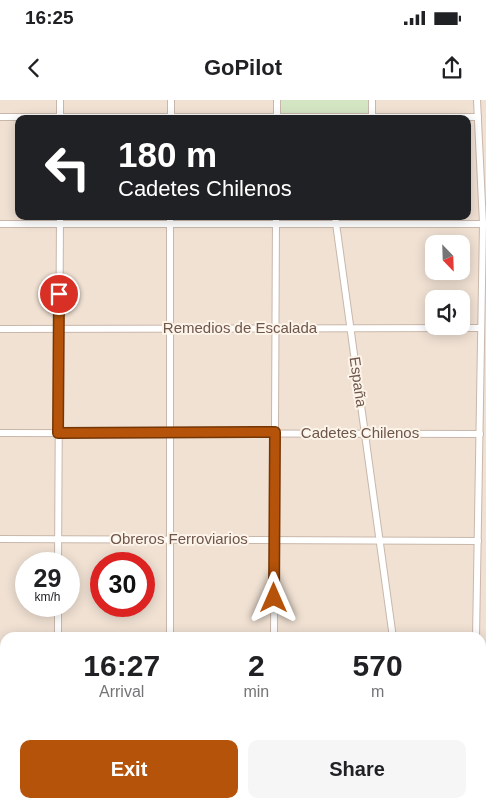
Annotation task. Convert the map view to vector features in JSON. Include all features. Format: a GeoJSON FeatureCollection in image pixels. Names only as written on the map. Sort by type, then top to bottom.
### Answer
{"type":"FeatureCollection","features":[{"type":"Feature","properties":{"kind":"street"},"geometry":{"type":"LineString","coordinates":[[60,100],[60,115]]}},
{"type":"Feature","properties":{"kind":"street"},"geometry":{"type":"LineString","coordinates":[[171,100],[171,115]]}},
{"type":"Feature","properties":{"kind":"street"},"geometry":{"type":"LineString","coordinates":[[277,100],[277,115]]}},
{"type":"Feature","properties":{"kind":"street"},"geometry":{"type":"LineString","coordinates":[[372,100],[372,115]]}},
{"type":"Feature","properties":{"kind":"street"},"geometry":{"type":"LineString","coordinates":[[476,632],[481,328],[485,224],[477,100]]}},
{"type":"Feature","properties":{"kind":"street"},"geometry":{"type":"LineString","coordinates":[[0,117],[15,117]]}},
{"type":"Feature","properties":{"kind":"street"},"geometry":{"type":"LineString","coordinates":[[471,117],[478,117]]}},
{"type":"Feature","properties":{"kind":"street"},"geometry":{"type":"LineString","coordinates":[[0,224],[60,220],[170,220],[276,224],[485,224]]}},
{"type":"Feature","properties":{"kind":"street"},"geometry":{"type":"LineString","coordinates":[[58,552],[60,220]]}},
{"type":"Feature","properties":{"kind":"street"},"geometry":{"type":"LineString","coordinates":[[170,220],[170,632]]}},
{"type":"Feature","properties":{"kind":"street"},"geometry":{"type":"LineString","coordinates":[[274,632],[276,220]]}},
{"type":"Feature","properties":{"kind":"street","name":"España"},"geometry":{"type":"LineString","coordinates":[[336,220],[392,632]]}},
{"type":"Feature","properties":{"kind":"street","name":"Remedios de Escalada"},"geometry":{"type":"LineString","coordinates":[[0,329],[481,328]]}},
{"type":"Feature","properties":{"kind":"street","name":"Cadetes Chilenos"},"geometry":{"type":"LineString","coordinates":[[0,433],[275,432],[480,434]]}},
{"type":"Feature","properties":{"kind":"street","name":"Obreros Ferroviarios"},"geometry":{"type":"LineString","coordinates":[[0,539],[478,541]]}},
{"type":"Feature","properties":{"kind":"street"},"geometry":{"type":"LineString","coordinates":[[58,617],[58,632]]}},
{"type":"Feature","properties":{"kind":"shaded area"},"geometry":{"type":"Polygon","coordinates":[[[0,100],[486,100],[486,632],[0,632],[0,100]]]}},
{"type":"Feature","properties":{"kind":"green space"},"geometry":{"type":"Polygon","coordinates":[[[277,100],[372,100],[372,115],[277,115],[277,100]]]}},
{"type":"Feature","properties":{"kind":"route"},"geometry":{"type":"LineString","coordinates":[[59,294],[58,433],[275,432],[274,598]]}}]}
